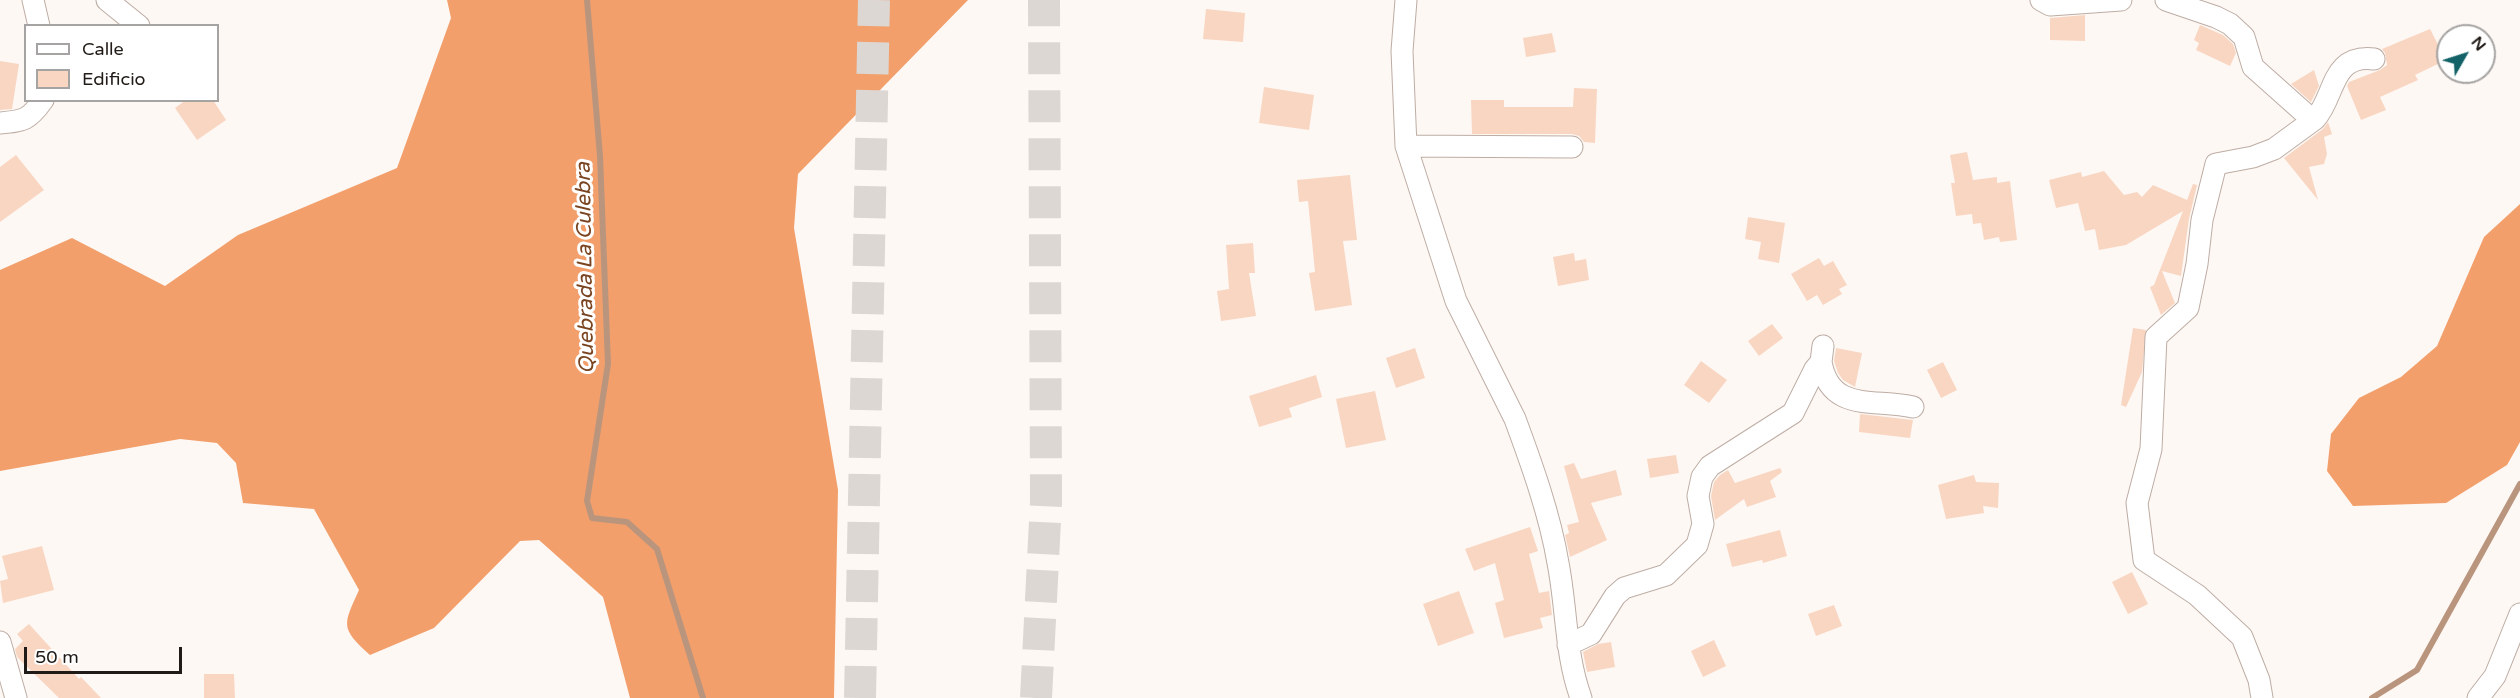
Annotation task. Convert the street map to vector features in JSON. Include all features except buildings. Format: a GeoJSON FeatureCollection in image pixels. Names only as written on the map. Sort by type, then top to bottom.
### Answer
{"type":"FeatureCollection","features":[{"type":"Feature","properties":{"kind":"street"},"geometry":{"type":"LineString","coordinates":[[33,0],[39,24]]}},
{"type":"Feature","properties":{"kind":"street"},"geometry":{"type":"LineString","coordinates":[[106,0],[136,24]]}},
{"type":"Feature","properties":{"kind":"street"},"geometry":{"type":"LineString","coordinates":[[1406,0],[1402,51],[1406,146],[1456,301],[1515,419],[1522,438],[1555,544],[1572,673],[1581,698]]}},
{"type":"Feature","properties":{"kind":"street"},"geometry":{"type":"LineString","coordinates":[[2042,0],[2050,5],[2121,0]]}},
{"type":"Feature","properties":{"kind":"street"},"geometry":{"type":"LineString","coordinates":[[2166,0],[2230,24],[2244,37],[2253,67],[2308,116],[2315,119]]}},
{"type":"Feature","properties":{"kind":"street"},"geometry":{"type":"LineString","coordinates":[[2262,698],[2259,680],[2242,638],[2197,595],[2144,560],[2137,503],[2151,449],[2156,337],[2188,308],[2197,264],[2202,220],[2216,164],[2253,157],[2274,149],[2315,119],[2322,111],[2335,78],[2350,62],[2362,58],[2374,59]]}},
{"type":"Feature","properties":{"kind":"street"},"geometry":{"type":"LineString","coordinates":[[0,123],[22,121],[33,115],[42,102]]}},
{"type":"Feature","properties":{"kind":"street"},"geometry":{"type":"LineString","coordinates":[[1406,146],[1572,147]]}},
{"type":"Feature","properties":{"kind":"street"},"geometry":{"type":"LineString","coordinates":[[1568,645],[1591,634],[1615,596],[1624,588],[1666,575],[1697,545],[1703,524],[1698,495],[1704,473],[1710,466],[1792,413],[1822,354],[1824,376],[1837,393],[1851,401],[1895,403],[1913,407]]}},
{"type":"Feature","properties":{"kind":"street"},"geometry":{"type":"LineString","coordinates":[[2478,698],[2495,676],[2520,614]]}},
{"type":"Feature","properties":{"kind":"street"},"geometry":{"type":"LineString","coordinates":[[0,642],[16,698]]}},
{"type":"Feature","properties":{"kind":"shaded area"},"geometry":{"type":"Polygon","coordinates":[[[447,0],[968,0],[798,174],[794,228],[838,490],[834,698],[630,698],[603,597],[539,540],[520,541],[434,628],[370,655],[353,638],[347,626],[350,611],[359,590],[314,509],[243,503],[236,463],[217,443],[180,439],[0,471],[0,270],[72,238],[165,286],[238,235],[397,168],[451,18],[447,0]]]}},
{"type":"Feature","properties":{"kind":"shaded area"},"geometry":{"type":"Polygon","coordinates":[[[2520,204],[2520,442],[2507,465],[2446,503],[2353,506],[2327,471],[2331,434],[2359,398],[2401,377],[2437,346],[2484,237],[2520,204]]]}},
{"type":"Feature","properties":{"kind":"waterway","name":"Quebrada La Culebra"},"geometry":{"type":"LineString","coordinates":[[587,0],[600,156],[608,364],[587,501],[592,518],[627,522],[657,549],[703,698]]}},
{"type":"Feature","properties":{"kind":"waterway"},"geometry":{"type":"LineString","coordinates":[[2372,698],[2417,670],[2520,484]]}},
{"type":"Feature","properties":{"kind":"tunnel"},"geometry":{"type":"LineString","coordinates":[[860,698],[874,0]]}},
{"type":"Feature","properties":{"kind":"tunnel"},"geometry":{"type":"LineString","coordinates":[[1036,698],[1046,501],[1044,0]]}}]}
